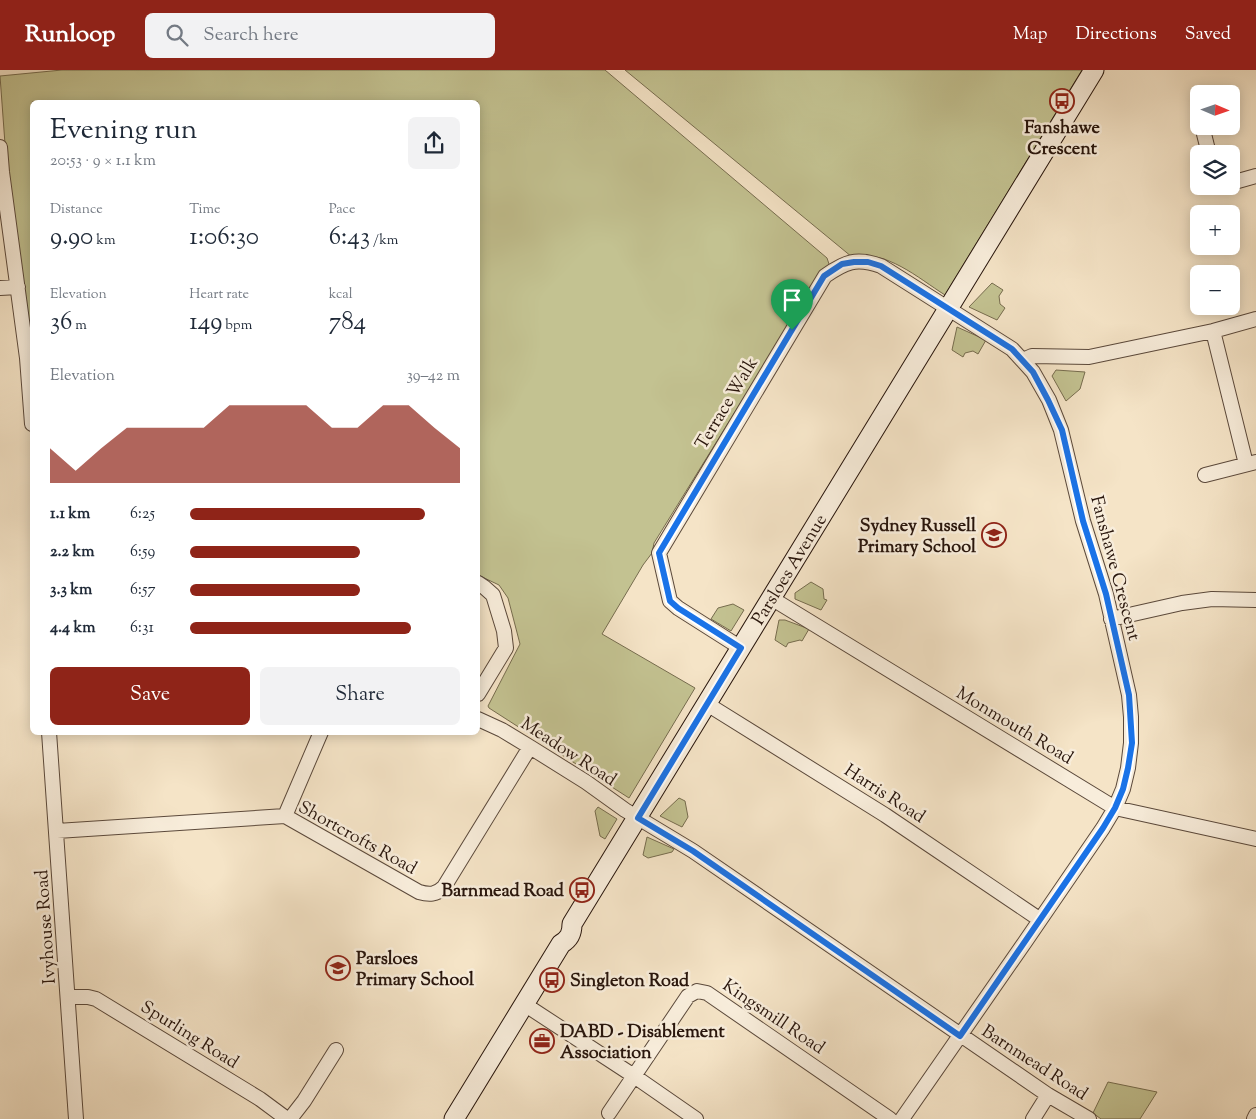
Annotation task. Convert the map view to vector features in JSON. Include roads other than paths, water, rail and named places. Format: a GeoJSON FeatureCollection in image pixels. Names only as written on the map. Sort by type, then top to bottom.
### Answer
{"type":"FeatureCollection","features":[{"type":"Feature","properties":{"kind":"street","name":"Parsloes Avenue"},"geometry":{"type":"LineString","coordinates":[[454,1119],[561,944],[572,932],[572,924],[1094,70]]}},
{"type":"Feature","properties":{"kind":"street"},"geometry":{"type":"LineString","coordinates":[[0,147],[30,396]]}},
{"type":"Feature","properties":{"kind":"street"},"geometry":{"type":"LineString","coordinates":[[1240,180],[1256,176]]}},
{"type":"Feature","properties":{"kind":"street","name":"Terrace Walk"},"geometry":{"type":"LineString","coordinates":[[741,648],[670,601],[659,553],[824,276],[842,264],[868,262],[881,266],[948,309]]}},
{"type":"Feature","properties":{"kind":"street"},"geometry":{"type":"LineString","coordinates":[[0,288],[18,287]]}},
{"type":"Feature","properties":{"kind":"street","name":"Fanshawe Crescent"},"geometry":{"type":"LineString","coordinates":[[902,1119],[1103,828],[1115,808],[1123,789],[1132,743],[1129,695],[1106,594],[1083,521],[1062,430],[1033,372],[1023,360],[1012,349],[948,309]]}},
{"type":"Feature","properties":{"kind":"street"},"geometry":{"type":"LineString","coordinates":[[1023,360],[1032,356],[1089,357],[1256,320]]}},
{"type":"Feature","properties":{"kind":"street"},"geometry":{"type":"LineString","coordinates":[[1205,475],[1251,463],[1213,331]]}},
{"type":"Feature","properties":{"kind":"street"},"geometry":{"type":"LineString","coordinates":[[480,585],[493,595],[504,631],[506,648],[480,691]]}},
{"type":"Feature","properties":{"kind":"street","name":"Monmouth Road"},"geometry":{"type":"LineString","coordinates":[[772,598],[1115,808],[1256,839]]}},
{"type":"Feature","properties":{"kind":"street"},"geometry":{"type":"LineString","coordinates":[[1111,620],[1182,603],[1212,599],[1256,600]]}},
{"type":"Feature","properties":{"kind":"street","name":"Harris Road"},"geometry":{"type":"LineString","coordinates":[[707,704],[886,815],[1039,919]]}},
{"type":"Feature","properties":{"kind":"street","name":"Meadow Road"},"geometry":{"type":"LineString","coordinates":[[480,720],[502,730],[586,782],[638,818]]}},
{"type":"Feature","properties":{"kind":"street","name":"Ivyhouse Road"},"geometry":{"type":"LineString","coordinates":[[49,735],[76,1119]]}},
{"type":"Feature","properties":{"kind":"street"},"geometry":{"type":"LineString","coordinates":[[285,816],[320,735]]}},
{"type":"Feature","properties":{"kind":"street","name":"Shortcrofts Road"},"geometry":{"type":"LineString","coordinates":[[57,831],[285,816],[419,892],[438,893],[444,887],[530,748]]}},
{"type":"Feature","properties":{"kind":"street","name":"Barnmead Road"},"geometry":{"type":"LineString","coordinates":[[638,818],[693,851],[960,1036],[1048,1095],[1089,1119]]}},
{"type":"Feature","properties":{"kind":"street","name":"Kingsmill Road"},"geometry":{"type":"LineString","coordinates":[[609,1113],[688,996],[697,991],[707,993],[890,1119]]}},
{"type":"Feature","properties":{"kind":"street","name":"Spurling Road"},"geometry":{"type":"LineString","coordinates":[[68,997],[88,996],[96,999],[260,1099],[288,1119]]}},
{"type":"Feature","properties":{"kind":"street"},"geometry":{"type":"LineString","coordinates":[[524,1004],[696,1119]]}},
{"type":"Feature","properties":{"kind":"street"},"geometry":{"type":"LineString","coordinates":[[288,1119],[304,1101],[336,1050]]}},
{"type":"Feature","properties":{"kind":"street"},"geometry":{"type":"LineString","coordinates":[[1033,1119],[1048,1095]]}},
{"type":"Feature","properties":{"kind":"street"},"geometry":{"type":"LineString","coordinates":[[1254,1119],[1256,1114]]}},
{"type":"Feature","properties":{"kind":"place","name":"Fanshawe Crescent"},"geometry":{"type":"Point","coordinates":[1062,101]}},
{"type":"Feature","properties":{"kind":"place","name":"Sydney Russell Primary School"},"geometry":{"type":"Point","coordinates":[994,535]}},
{"type":"Feature","properties":{"kind":"place","name":"Barnmead Road"},"geometry":{"type":"Point","coordinates":[582,890]}},
{"type":"Feature","properties":{"kind":"place","name":"Parsloes Primary School"},"geometry":{"type":"Point","coordinates":[338,968]}},
{"type":"Feature","properties":{"kind":"place","name":"Singleton Road"},"geometry":{"type":"Point","coordinates":[552,980]}},
{"type":"Feature","properties":{"kind":"place","name":"DABD - Disablement Association"},"geometry":{"type":"Point","coordinates":[542,1041]}}]}
